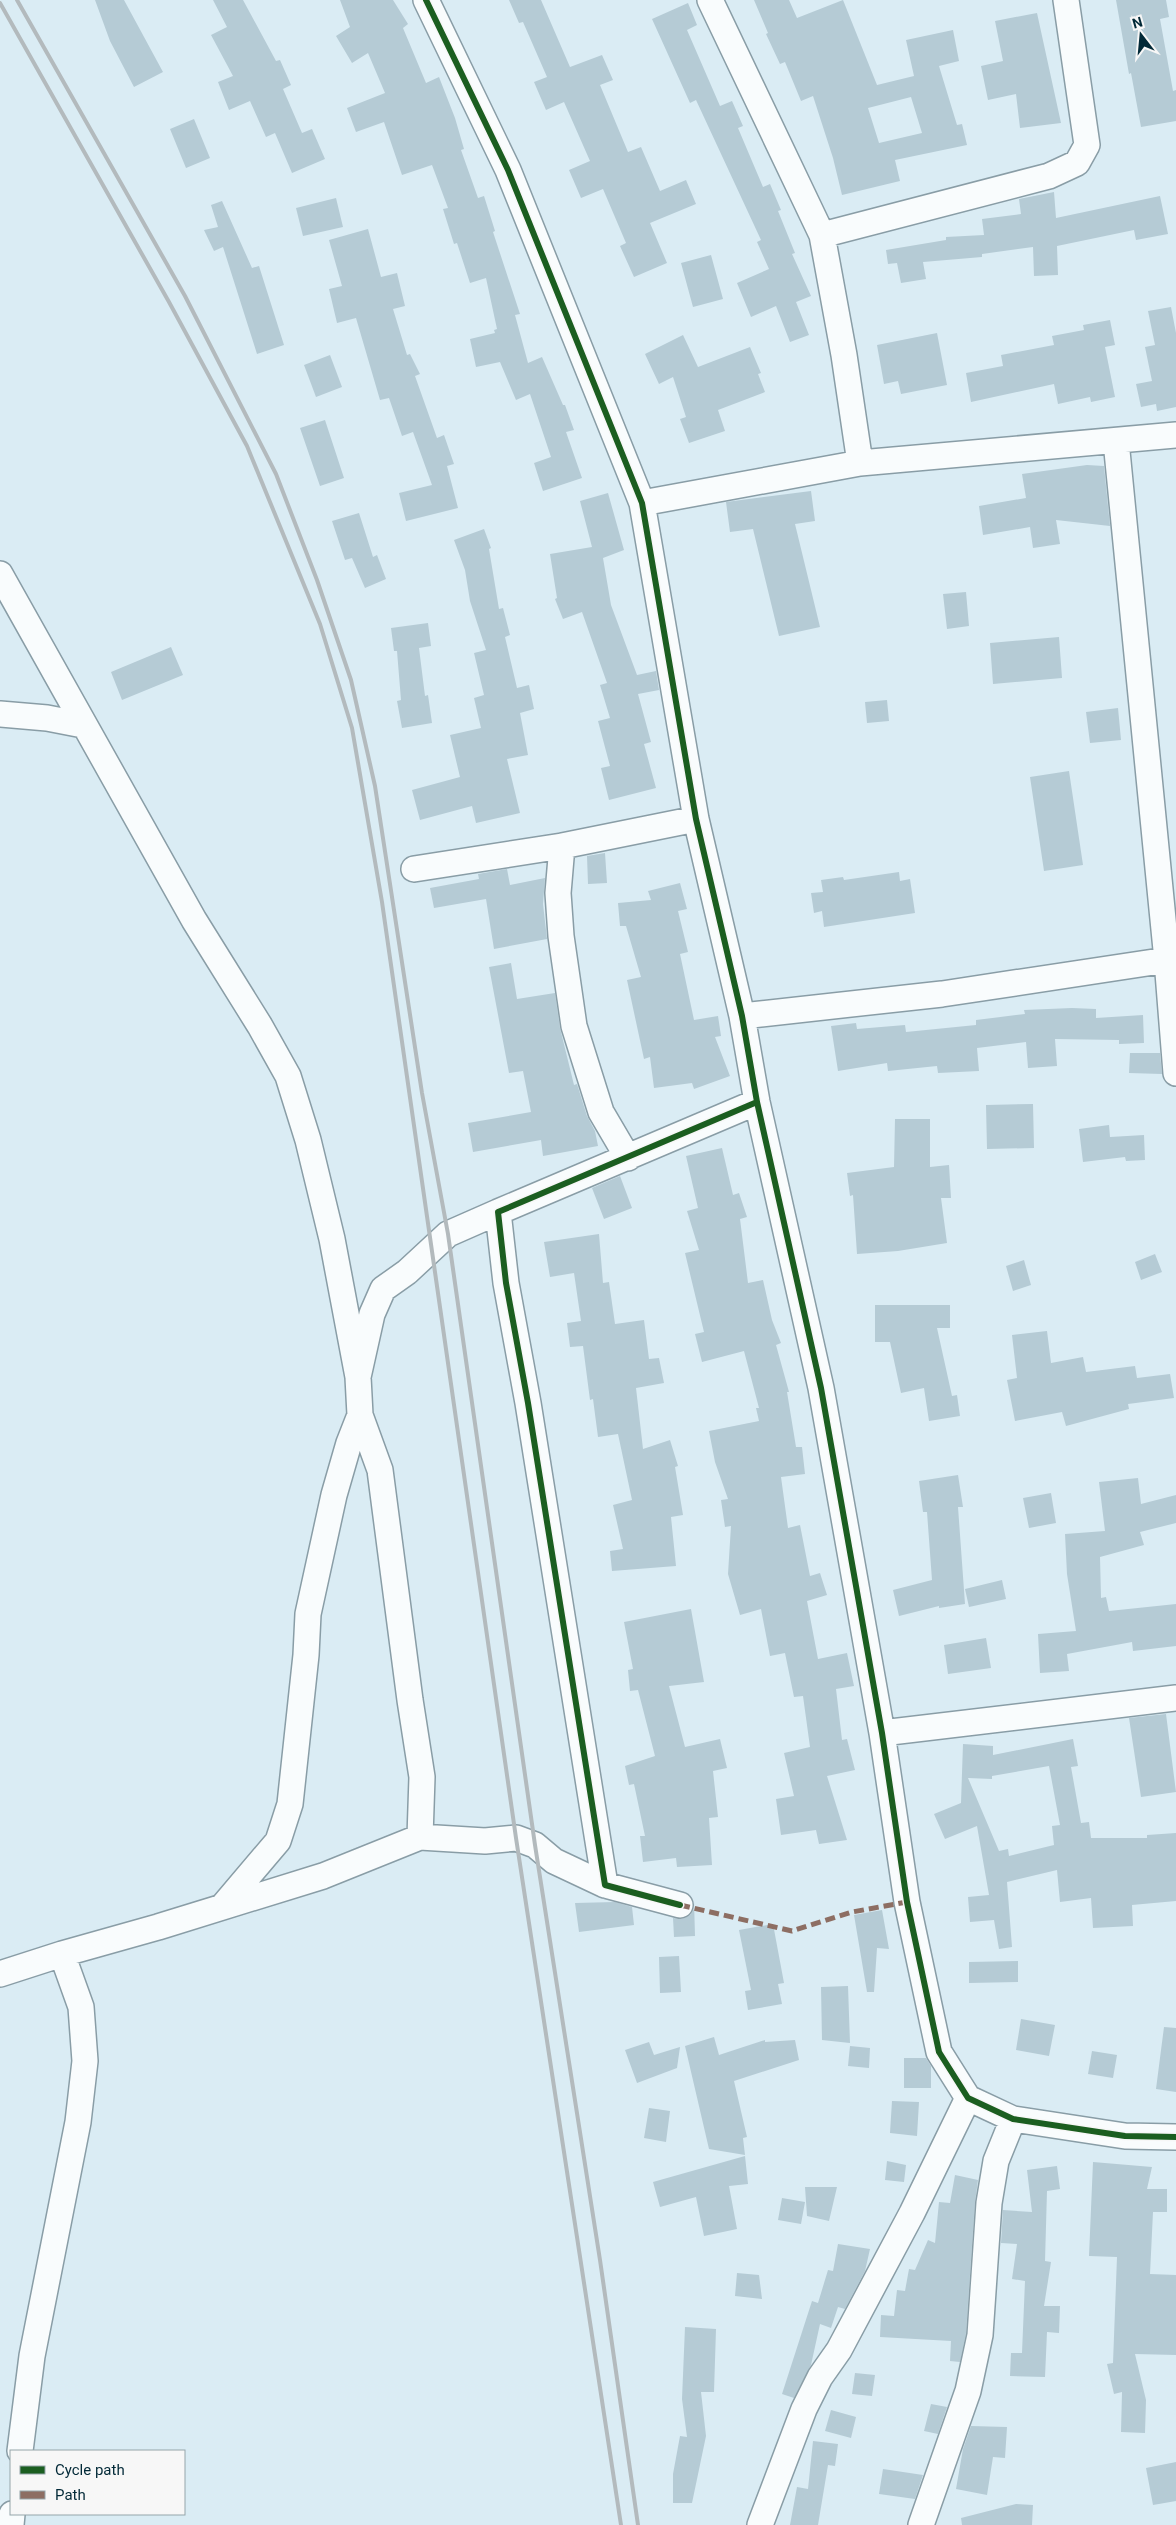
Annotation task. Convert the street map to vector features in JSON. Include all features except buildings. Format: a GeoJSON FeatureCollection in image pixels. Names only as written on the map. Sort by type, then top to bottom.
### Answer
{"type":"FeatureCollection","features":[{"type":"Feature","properties":{"kind":"street"},"geometry":{"type":"LineString","coordinates":[[426,0],[508,170],[642,503],[696,819],[742,1016],[758,1102],[821,1388],[882,1733],[907,1902],[938,2052],[968,2098],[1013,2119],[1125,2136],[1176,2137]]}},
{"type":"Feature","properties":{"kind":"street"},"geometry":{"type":"LineString","coordinates":[[710,0],[822,235],[844,355],[860,463]]}},
{"type":"Feature","properties":{"kind":"street"},"geometry":{"type":"LineString","coordinates":[[822,235],[1049,176],[1077,163],[1087,145],[1066,0]]}},
{"type":"Feature","properties":{"kind":"street"},"geometry":{"type":"LineString","coordinates":[[642,503],[860,463],[1176,436]]}},
{"type":"Feature","properties":{"kind":"street"},"geometry":{"type":"LineString","coordinates":[[1116,441],[1167,960],[1176,1073]]}},
{"type":"Feature","properties":{"kind":"street"},"geometry":{"type":"LineString","coordinates":[[0,574],[194,920],[288,1076],[308,1140],[332,1239],[358,1377],[360,1415],[380,1470],[422,1777],[420,1837]]}},
{"type":"Feature","properties":{"kind":"street"},"geometry":{"type":"LineString","coordinates":[[0,714],[47,718],[84,725]]}},
{"type":"Feature","properties":{"kind":"street"},"geometry":{"type":"LineString","coordinates":[[414,869],[562,846],[696,819]]}},
{"type":"Feature","properties":{"kind":"street"},"geometry":{"type":"LineString","coordinates":[[562,846],[558,893],[561,936],[574,1026],[602,1112],[628,1158]]}},
{"type":"Feature","properties":{"kind":"street"},"geometry":{"type":"LineString","coordinates":[[742,1016],[942,994],[1167,960]]}},
{"type":"Feature","properties":{"kind":"street"},"geometry":{"type":"LineString","coordinates":[[358,1377],[372,1314],[383,1289],[407,1272],[448,1234],[758,1102]]}},
{"type":"Feature","properties":{"kind":"street"},"geometry":{"type":"LineString","coordinates":[[498,1212],[506,1283],[530,1413],[605,1885]]}},
{"type":"Feature","properties":{"kind":"street"},"geometry":{"type":"LineString","coordinates":[[222,1907],[265,1859],[278,1841],[290,1804],[306,1655],[308,1614],[334,1495],[349,1443],[360,1415]]}},
{"type":"Feature","properties":{"kind":"street"},"geometry":{"type":"LineString","coordinates":[[882,1733],[1176,1698]]}},
{"type":"Feature","properties":{"kind":"street"},"geometry":{"type":"LineString","coordinates":[[0,1974],[323,1876],[420,1837],[485,1841],[516,1838],[535,1845],[554,1861],[605,1885],[680,1904]]}},
{"type":"Feature","properties":{"kind":"street"},"geometry":{"type":"LineString","coordinates":[[20,2450],[32,2356],[78,2122],[85,2061],[81,2007],[62,1954]]}},
{"type":"Feature","properties":{"kind":"street"},"geometry":{"type":"LineString","coordinates":[[760,2525],[808,2401],[820,2377],[839,2350],[912,2213],[968,2098]]}},
{"type":"Feature","properties":{"kind":"street"},"geometry":{"type":"LineString","coordinates":[[921,2525],[968,2391],[980,2335],[992,2186],[996,2160],[1013,2119]]}},
{"type":"Feature","properties":{"kind":"railway"},"geometry":{"type":"LineString","coordinates":[[17,0],[185,296],[276,474],[317,580],[351,680],[375,786],[422,1093],[448,1234],[535,1845],[600,2260],[638,2525]]}},
{"type":"Feature","properties":{"kind":"railway"},"geometry":{"type":"LineString","coordinates":[[0,3],[169,302],[247,446],[320,624],[352,728],[382,902],[516,1838],[621,2525]]}},
{"type":"Feature","properties":{"kind":"marked path"},"geometry":{"type":"LineString","coordinates":[[680,1905],[792,1931],[852,1912],[907,1902]]}},
{"type":"Feature","properties":{"kind":"cycle path"},"geometry":{"type":"LineString","coordinates":[[426,0],[508,170],[642,503],[696,819],[742,1016],[757,1102],[821,1388],[882,1733],[907,1902],[939,2052],[968,2098],[1013,2119],[1125,2136],[1176,2137]]}},
{"type":"Feature","properties":{"kind":"cycle path"},"geometry":{"type":"LineString","coordinates":[[680,1905],[605,1885],[528,1403],[506,1283],[498,1212],[757,1102]]}}]}
